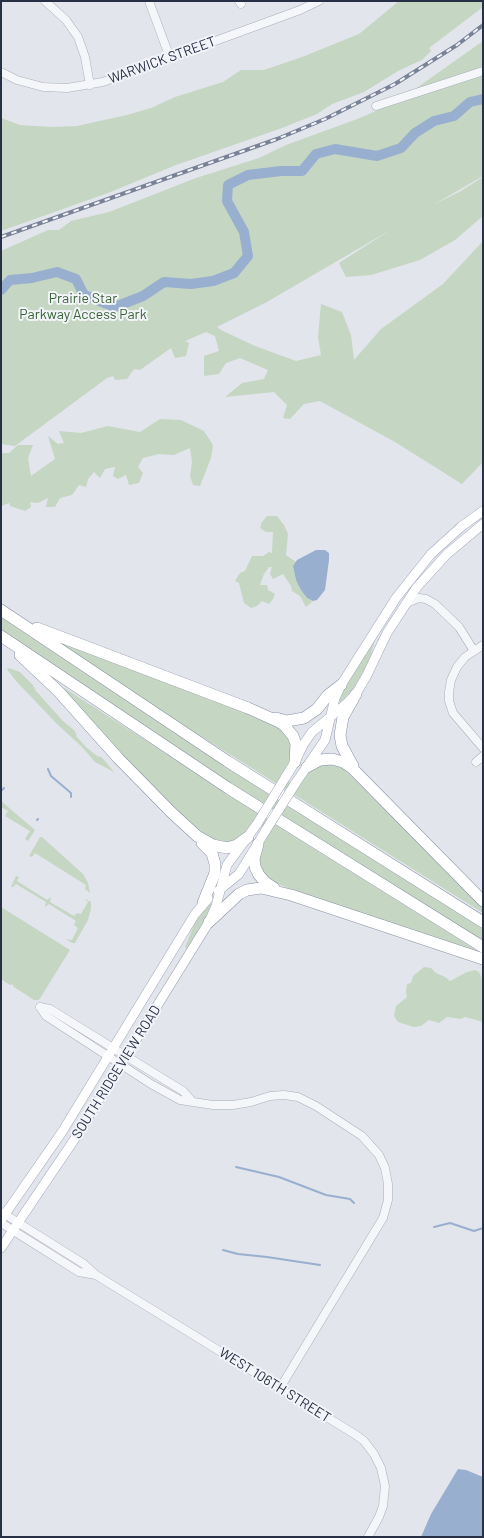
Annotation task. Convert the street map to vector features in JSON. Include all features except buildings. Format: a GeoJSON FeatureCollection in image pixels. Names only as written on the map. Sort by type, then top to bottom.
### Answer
{"type":"FeatureCollection","features":[{"type":"Feature","properties":{"kind":"highway"},"geometry":{"type":"LineString","coordinates":[[1,610],[212,751],[483,922]]}},
{"type":"Feature","properties":{"kind":"highway"},"geometry":{"type":"LineString","coordinates":[[12,617],[70,642],[287,721],[304,718],[317,709],[328,695],[341,685]]}},
{"type":"Feature","properties":{"kind":"highway"},"geometry":{"type":"LineString","coordinates":[[6,639],[59,692],[118,758],[212,853],[215,862],[215,873],[203,904]]}},
{"type":"Feature","properties":{"kind":"highway"},"geometry":{"type":"LineString","coordinates":[[6,639],[228,788],[483,947]]}},
{"type":"Feature","properties":{"kind":"highway"},"geometry":{"type":"LineString","coordinates":[[356,694],[342,720],[340,735],[342,746],[347,756],[362,777]]}},
{"type":"Feature","properties":{"kind":"highway"},"geometry":{"type":"LineString","coordinates":[[248,708],[277,721],[289,730],[296,744],[295,762]]}},
{"type":"Feature","properties":{"kind":"highway"},"geometry":{"type":"LineString","coordinates":[[307,767],[320,760],[338,760],[352,768],[483,901]]}},
{"type":"Feature","properties":{"kind":"highway"},"geometry":{"type":"LineString","coordinates":[[197,836],[213,845],[227,848],[253,841],[254,859],[259,875],[265,882],[291,895]]}},
{"type":"Feature","properties":{"kind":"highway"},"geometry":{"type":"LineString","coordinates":[[209,922],[233,898],[247,890],[261,888],[291,895],[483,959]]}},
{"type":"Feature","properties":{"kind":"main road","name":"SOUTH RIDGEVIEW ROAD"},"geometry":{"type":"LineString","coordinates":[[1,1248],[74,1140],[209,922],[216,906],[227,864],[266,830],[325,740],[335,698],[341,685],[396,598],[408,580],[442,543],[483,511]]}},
{"type":"Feature","properties":{"kind":"main road","name":"SOUTH RIDGEVIEW ROAD"},"geometry":{"type":"LineString","coordinates":[[2,1217],[62,1132],[195,914],[203,904],[238,874],[253,841],[257,824],[295,762],[307,738],[356,694],[386,632],[421,582],[447,554],[483,524]]}},
{"type":"Feature","properties":{"kind":"main road"},"geometry":{"type":"LineString","coordinates":[[408,580],[412,586],[412,594]]}},
{"type":"Feature","properties":{"kind":"street"},"geometry":{"type":"LineString","coordinates":[[45,1],[66,20],[78,37],[85,57],[90,85]]}},
{"type":"Feature","properties":{"kind":"street"},"geometry":{"type":"LineString","coordinates":[[149,1],[170,58]]}},
{"type":"Feature","properties":{"kind":"street","name":"WARWICK STREET"},"geometry":{"type":"LineString","coordinates":[[1,72],[17,80],[42,87],[67,88],[90,85],[170,58],[300,10],[319,1]]}},
{"type":"Feature","properties":{"kind":"street"},"geometry":{"type":"LineString","coordinates":[[376,106],[483,71]]}},
{"type":"Feature","properties":{"kind":"street"},"geometry":{"type":"LineString","coordinates":[[421,582],[426,599]]}},
{"type":"Feature","properties":{"kind":"street"},"geometry":{"type":"LineString","coordinates":[[405,603],[417,598],[426,599],[452,618],[474,651]]}},
{"type":"Feature","properties":{"kind":"street"},"geometry":{"type":"LineString","coordinates":[[483,645],[456,667],[450,680],[449,697],[451,707],[457,719],[483,748]]}},
{"type":"Feature","properties":{"kind":"street"},"geometry":{"type":"LineString","coordinates":[[476,762],[483,756]]}},
{"type":"Feature","properties":{"kind":"street"},"geometry":{"type":"LineString","coordinates":[[111,1052],[50,1009],[40,1008],[46,1016],[124,1060],[166,1093],[180,1100],[213,1105],[239,1104],[277,1095],[303,1099],[358,1133],[370,1143],[382,1161],[388,1184],[386,1210],[379,1225],[280,1388]]}},
{"type":"Feature","properties":{"kind":"street","name":"WEST 106TH STREET"},"geometry":{"type":"LineString","coordinates":[[2,1217],[79,1272],[96,1275],[356,1435],[374,1454],[383,1476],[385,1497],[379,1517],[368,1537]]}},
{"type":"Feature","properties":{"kind":"green space"},"geometry":{"type":"Polygon","coordinates":[[[399,1],[483,1],[483,7],[429,48],[431,51],[422,60],[398,71],[364,92],[332,104],[317,114],[176,165],[108,193],[1,231],[1,118],[20,125],[77,126],[151,108],[175,97],[223,82],[241,70],[264,70],[359,34],[399,1]]]}},
{"type":"Feature","properties":{"kind":"green space"},"geometry":{"type":"Polygon","coordinates":[[[483,41],[483,67],[427,87],[401,99],[483,41]]]}},
{"type":"Feature","properties":{"kind":"green space","name":"Prairie Star Parkway Access Park"},"geometry":{"type":"Polygon","coordinates":[[[483,74],[483,176],[433,205],[483,177],[483,216],[455,240],[420,260],[371,275],[346,277],[339,263],[392,229],[267,302],[217,327],[255,346],[296,361],[321,355],[318,337],[321,304],[342,312],[351,335],[354,360],[381,329],[443,284],[483,241],[483,462],[462,484],[395,442],[320,401],[304,404],[290,419],[283,418],[287,405],[274,392],[225,397],[242,383],[264,379],[268,370],[240,358],[226,363],[219,374],[204,376],[204,356],[219,351],[215,336],[206,332],[185,341],[189,343],[186,356],[175,358],[171,348],[140,370],[134,369],[127,379],[115,380],[113,376],[107,378],[15,446],[1,444],[1,251],[48,230],[59,230],[71,221],[109,212],[196,178],[259,158],[286,145],[360,118],[396,102],[483,74]]]}},
{"type":"Feature","properties":{"kind":"green space"},"geometry":{"type":"Polygon","coordinates":[[[160,419],[181,420],[204,431],[213,445],[211,458],[200,486],[193,485],[190,476],[192,462],[190,448],[174,455],[159,454],[143,458],[138,467],[143,473],[139,483],[129,485],[126,475],[118,479],[113,476],[115,467],[105,469],[100,478],[94,472],[88,479],[86,487],[79,485],[72,495],[60,498],[55,507],[46,507],[48,498],[38,503],[30,502],[31,507],[25,511],[10,506],[9,503],[1,506],[1,453],[9,453],[18,445],[33,445],[28,458],[31,476],[55,459],[48,436],[58,444],[64,443],[59,431],[81,433],[108,426],[140,432],[160,419]]]}},
{"type":"Feature","properties":{"kind":"green space"},"geometry":{"type":"Polygon","coordinates":[[[267,516],[277,516],[288,534],[286,555],[296,562],[293,566],[296,580],[307,598],[313,601],[306,607],[300,596],[292,591],[283,574],[273,579],[270,574],[272,567],[269,567],[264,574],[260,585],[267,585],[268,590],[275,594],[273,599],[269,604],[262,601],[257,606],[251,608],[244,603],[239,583],[235,581],[240,573],[245,571],[252,556],[263,556],[269,552],[272,553],[273,532],[266,532],[260,528],[267,516]]]}},
{"type":"Feature","properties":{"kind":"green space"},"geometry":{"type":"Polygon","coordinates":[[[1,615],[483,927],[483,941],[246,793],[113,706],[1,630],[1,615]]]}},
{"type":"Feature","properties":{"kind":"green space"},"geometry":{"type":"Polygon","coordinates":[[[379,630],[368,664],[355,686],[341,702],[339,701],[345,687],[379,630]]]}},
{"type":"Feature","properties":{"kind":"green space"},"geometry":{"type":"Polygon","coordinates":[[[65,642],[212,697],[279,727],[289,739],[291,746],[290,760],[281,777],[298,788],[306,774],[315,767],[327,764],[344,769],[483,905],[483,913],[167,715],[63,645],[65,642]]]}},
{"type":"Feature","properties":{"kind":"green space"},"geometry":{"type":"Polygon","coordinates":[[[7,669],[20,672],[63,721],[75,731],[77,737],[86,747],[101,757],[114,772],[95,762],[16,681],[7,669]]]}},
{"type":"Feature","properties":{"kind":"green space"},"geometry":{"type":"Polygon","coordinates":[[[55,682],[297,838],[480,952],[326,904],[271,881],[263,872],[259,858],[263,844],[270,832],[254,821],[245,834],[235,841],[223,843],[212,839],[189,822],[106,741],[55,682]]]}},
{"type":"Feature","properties":{"kind":"green space"},"geometry":{"type":"Polygon","coordinates":[[[1,801],[35,830],[28,841],[25,839],[30,831],[5,816],[8,811],[1,807],[1,801]]]}},
{"type":"Feature","properties":{"kind":"green space"},"geometry":{"type":"Polygon","coordinates":[[[40,837],[83,874],[88,883],[90,893],[85,889],[86,885],[35,853],[32,857],[29,856],[40,837]]]}},
{"type":"Feature","properties":{"kind":"green space"},"geometry":{"type":"Polygon","coordinates":[[[16,876],[19,877],[17,881],[47,900],[51,897],[50,902],[74,916],[77,913],[81,914],[88,902],[84,899],[91,902],[88,920],[75,943],[66,939],[72,940],[78,928],[74,925],[76,921],[49,904],[45,907],[46,902],[16,884],[11,887],[16,876]]]}},
{"type":"Feature","properties":{"kind":"green space"},"geometry":{"type":"Polygon","coordinates":[[[210,903],[212,905],[209,914],[188,949],[185,947],[196,920],[210,903]]]}},
{"type":"Feature","properties":{"kind":"green space"},"geometry":{"type":"Polygon","coordinates":[[[1,907],[70,950],[39,1000],[34,1000],[12,984],[10,985],[1,979],[1,907]]]}},
{"type":"Feature","properties":{"kind":"green space"},"geometry":{"type":"Polygon","coordinates":[[[424,967],[431,968],[450,981],[467,972],[475,970],[479,972],[483,981],[483,1022],[465,1017],[461,1019],[447,1017],[439,1023],[429,1020],[421,1026],[414,1027],[398,1022],[394,1016],[396,1006],[407,997],[407,984],[411,983],[413,976],[424,967]]]}},
{"type":"Feature","properties":{"kind":"water"},"geometry":{"type":"Polygon","coordinates":[[[316,550],[325,550],[329,553],[329,560],[325,590],[317,600],[313,601],[307,598],[301,590],[296,580],[293,566],[297,560],[316,550]]]}},
{"type":"Feature","properties":{"kind":"water"},"geometry":{"type":"Polygon","coordinates":[[[458,1469],[483,1477],[483,1537],[421,1537],[431,1514],[458,1469]]]}},
{"type":"Feature","properties":{"kind":"waterway"},"geometry":{"type":"LineString","coordinates":[[1,290],[10,280],[32,278],[57,272],[76,279],[84,295],[115,307],[143,296],[164,282],[191,284],[213,281],[234,273],[248,256],[244,232],[227,201],[228,185],[248,175],[281,171],[302,171],[316,154],[335,149],[377,156],[401,148],[415,133],[434,121],[454,116],[470,102],[483,99]]}},
{"type":"Feature","properties":{"kind":"waterway"},"geometry":{"type":"LineString","coordinates":[[48,769],[51,776],[71,793],[71,797]]}},
{"type":"Feature","properties":{"kind":"waterway"},"geometry":{"type":"LineString","coordinates":[[236,1167],[279,1177],[326,1195],[350,1199],[354,1203]]}},
{"type":"Feature","properties":{"kind":"waterway"},"geometry":{"type":"LineString","coordinates":[[434,1227],[450,1223],[474,1231],[483,1228]]}},
{"type":"Feature","properties":{"kind":"waterway"},"geometry":{"type":"LineString","coordinates":[[223,1250],[238,1254],[320,1265]]}},
{"type":"Feature","properties":{"kind":"railway"},"geometry":{"type":"LineString","coordinates":[[1,237],[277,139],[325,119],[395,84],[457,45],[483,25]]}}]}
